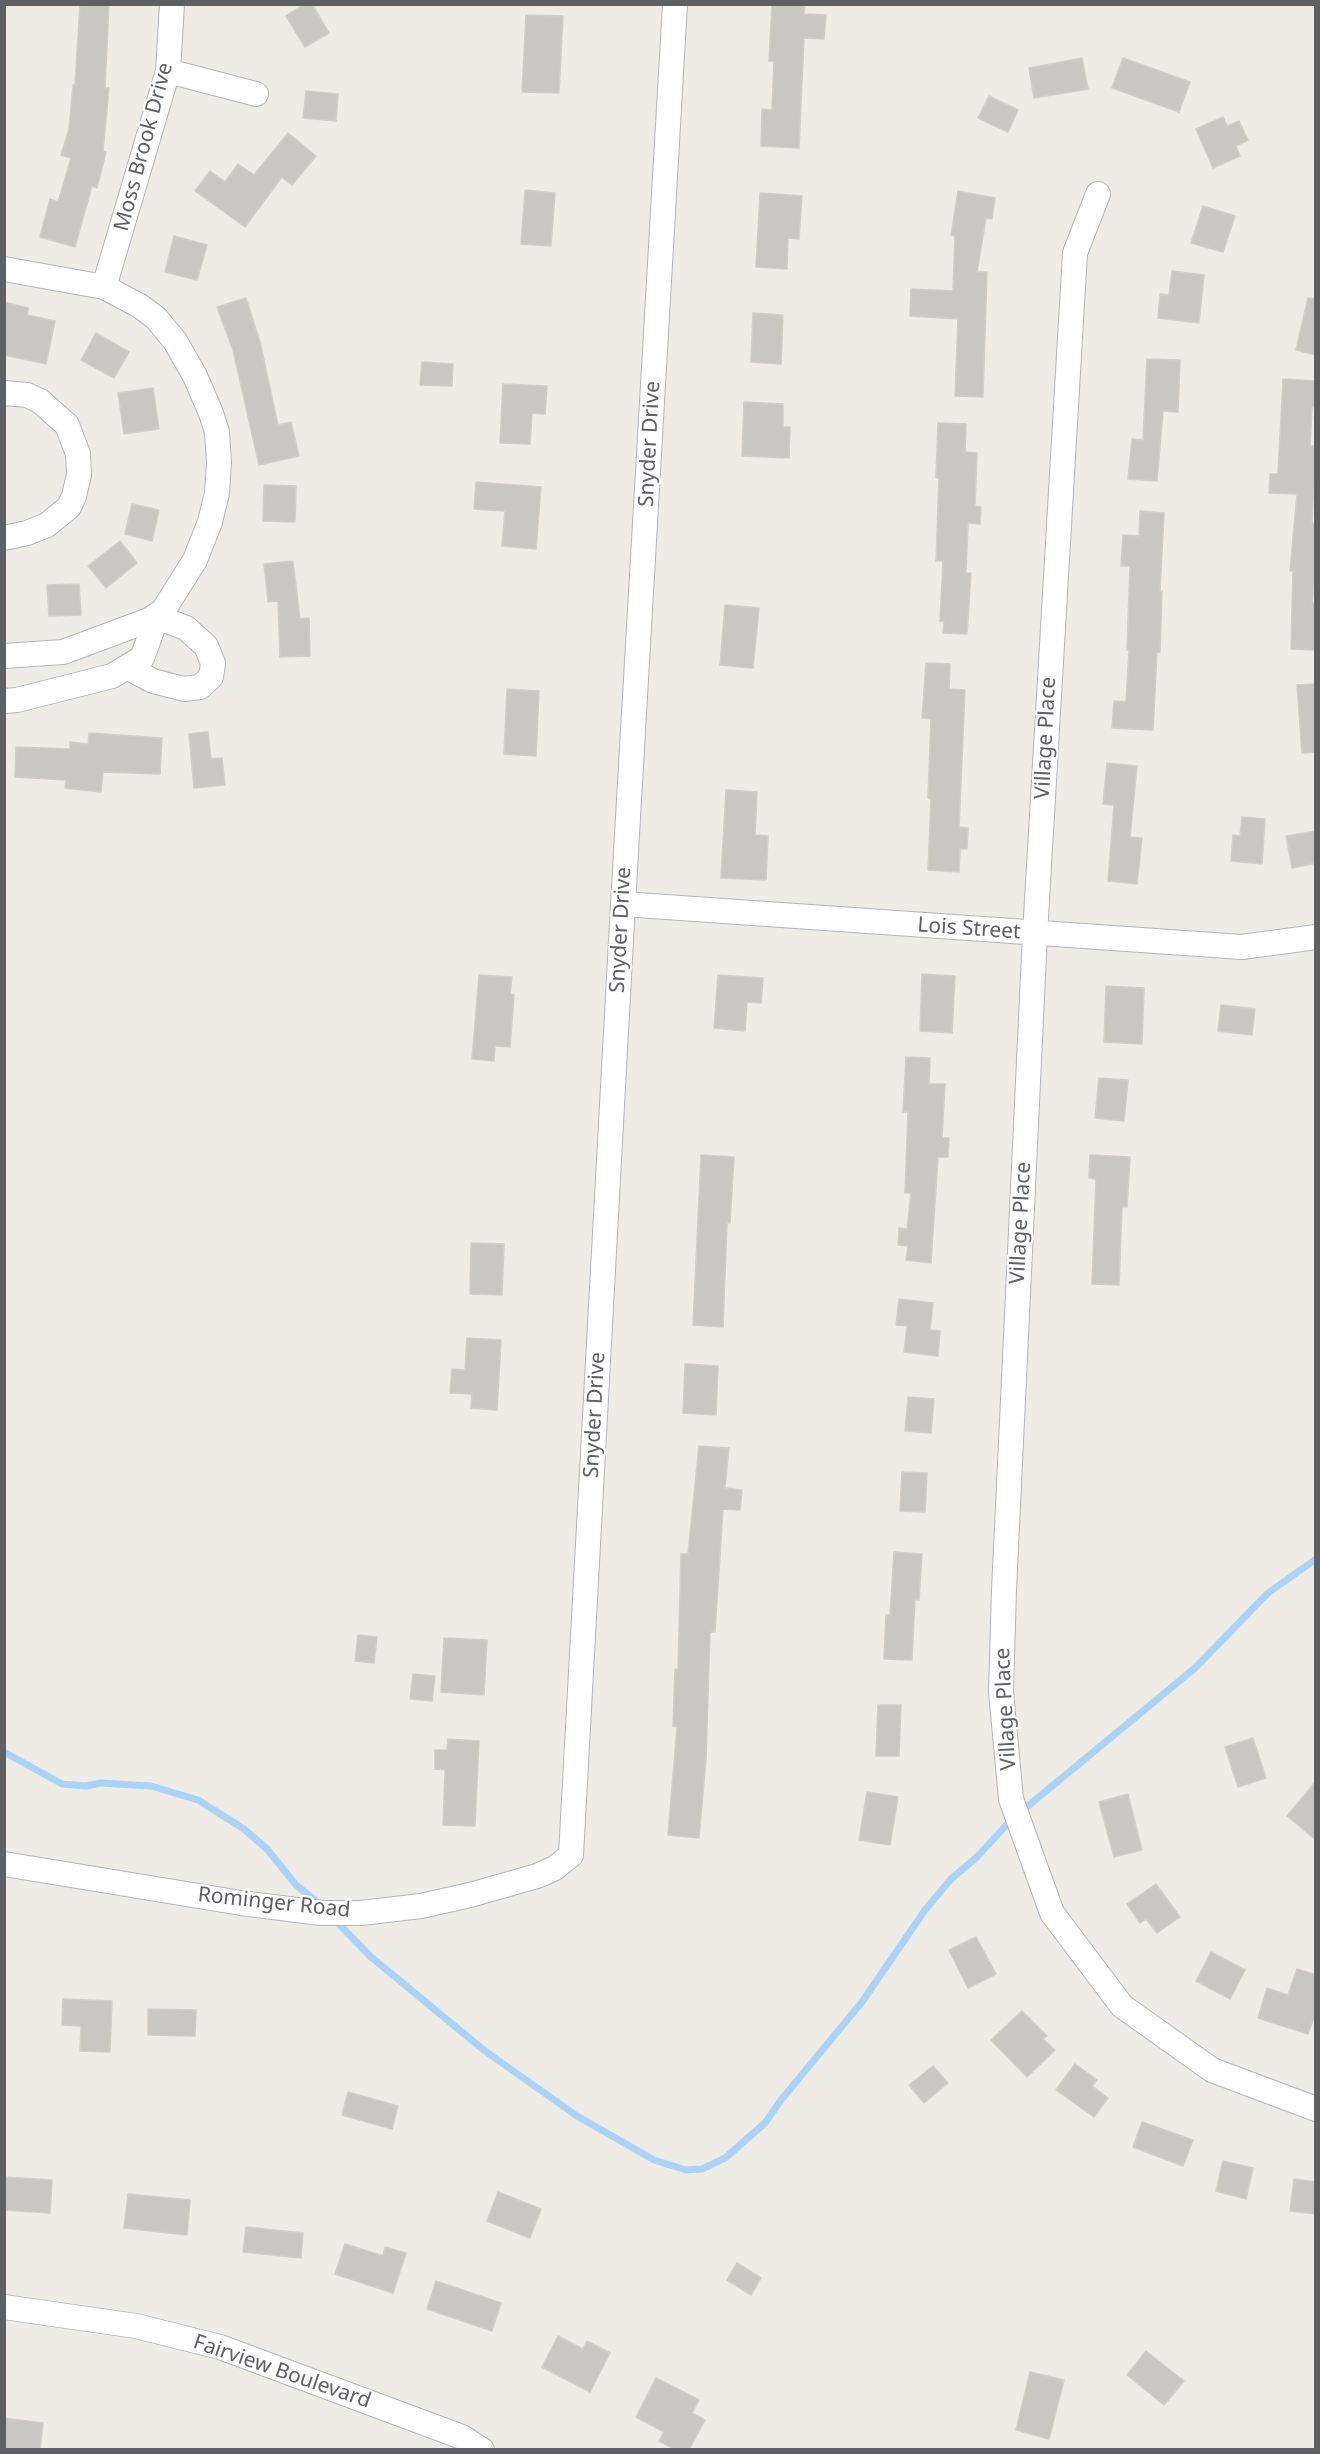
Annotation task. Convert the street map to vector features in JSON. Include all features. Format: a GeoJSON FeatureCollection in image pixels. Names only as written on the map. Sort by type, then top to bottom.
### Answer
{"type":"FeatureCollection","features":[{"type":"Feature","properties":{"kind":"street","name":"Moss Brook Drive"},"geometry":{"type":"LineString","coordinates":[[104,287],[168,71],[171,4]]}},
{"type":"Feature","properties":{"kind":"street","name":"Snyder Drive"},"geometry":{"type":"LineString","coordinates":[[571,1855],[622,904],[675,4]]}},
{"type":"Feature","properties":{"kind":"street"},"geometry":{"type":"LineString","coordinates":[[168,71],[256,94]]}},
{"type":"Feature","properties":{"kind":"street","name":"Village Place"},"geometry":{"type":"LineString","coordinates":[[1098,194],[1076,253],[1035,934],[1001,1692],[1011,1799],[1052,1913],[1122,2006],[1212,2070],[1316,2109]]}},
{"type":"Feature","properties":{"kind":"street"},"geometry":{"type":"LineString","coordinates":[[4,269],[104,287],[140,306],[156,318],[175,341],[212,413],[217,432],[219,462],[218,493],[210,522],[195,560],[175,595],[157,616],[142,658],[112,676],[17,700],[4,701]]}},
{"type":"Feature","properties":{"kind":"street"},"geometry":{"type":"LineString","coordinates":[[4,393],[27,395],[40,401],[67,424],[78,454],[79,476],[69,507],[46,525],[27,533],[4,538]]}},
{"type":"Feature","properties":{"kind":"street"},"geometry":{"type":"LineString","coordinates":[[4,656],[63,652],[157,616],[186,628],[206,646],[213,663],[211,677],[200,687],[184,689],[153,681],[127,667]]}},
{"type":"Feature","properties":{"kind":"street","name":"Lois Street"},"geometry":{"type":"LineString","coordinates":[[622,904],[1035,934],[1242,946],[1316,937]]}},
{"type":"Feature","properties":{"kind":"street","name":"Rominger Road"},"geometry":{"type":"LineString","coordinates":[[4,1864],[242,1903],[321,1913],[361,1913],[421,1906],[470,1895],[537,1876],[555,1868],[571,1855]]}},
{"type":"Feature","properties":{"kind":"street","name":"Fairview Boulevard"},"geometry":{"type":"LineString","coordinates":[[4,2307],[136,2326],[220,2347],[462,2437],[482,2450]]}},
{"type":"Feature","properties":{"kind":"building"},"geometry":{"type":"Polygon","coordinates":[[[80,4],[109,4],[105,88],[109,88],[103,151],[106,152],[97,188],[92,186],[75,247],[40,237],[50,199],[58,202],[71,158],[61,155],[69,129],[73,85],[75,85],[80,4]]]}},
{"type":"Feature","properties":{"kind":"building"},"geometry":{"type":"Polygon","coordinates":[[[305,4],[312,4],[329,33],[305,47],[286,16],[305,4]]]}},
{"type":"Feature","properties":{"kind":"building"},"geometry":{"type":"Polygon","coordinates":[[[772,4],[805,4],[804,14],[826,15],[824,39],[804,38],[799,148],[761,146],[762,109],[772,110],[774,61],[769,61],[772,4]]]}},
{"type":"Feature","properties":{"kind":"building"},"geometry":{"type":"Polygon","coordinates":[[[526,15],[563,16],[559,93],[522,92],[526,15]]]}},
{"type":"Feature","properties":{"kind":"building"},"geometry":{"type":"Polygon","coordinates":[[[1082,58],[1088,89],[1034,98],[1029,68],[1082,58]]]}},
{"type":"Feature","properties":{"kind":"building"},"geometry":{"type":"Polygon","coordinates":[[[1123,58],[1190,82],[1179,112],[1112,88],[1123,58]]]}},
{"type":"Feature","properties":{"kind":"building"},"geometry":{"type":"Polygon","coordinates":[[[306,91],[338,94],[336,121],[303,118],[306,91]]]}},
{"type":"Feature","properties":{"kind":"building"},"geometry":{"type":"Polygon","coordinates":[[[989,96],[1018,110],[1008,132],[978,118],[989,96]]]}},
{"type":"Feature","properties":{"kind":"building"},"geometry":{"type":"Polygon","coordinates":[[[1223,117],[1227,126],[1239,121],[1248,140],[1236,146],[1240,156],[1213,168],[1196,129],[1223,117]]]}},
{"type":"Feature","properties":{"kind":"building"},"geometry":{"type":"Polygon","coordinates":[[[288,133],[316,156],[292,185],[282,177],[245,227],[195,191],[210,171],[225,182],[238,164],[254,175],[288,133]]]}},
{"type":"Feature","properties":{"kind":"building"},"geometry":{"type":"Polygon","coordinates":[[[525,190],[555,193],[551,246],[521,244],[525,190]]]}},
{"type":"Feature","properties":{"kind":"building"},"geometry":{"type":"Polygon","coordinates":[[[958,191],[995,198],[992,219],[986,218],[977,272],[987,272],[983,397],[955,396],[958,319],[910,316],[911,289],[953,291],[955,236],[951,235],[958,191]]]}},
{"type":"Feature","properties":{"kind":"building"},"geometry":{"type":"Polygon","coordinates":[[[760,193],[802,196],[799,239],[788,238],[787,269],[756,267],[760,193]]]}},
{"type":"Feature","properties":{"kind":"building"},"geometry":{"type":"Polygon","coordinates":[[[1203,206],[1235,216],[1223,252],[1191,243],[1203,206]]]}},
{"type":"Feature","properties":{"kind":"building"},"geometry":{"type":"Polygon","coordinates":[[[174,236],[207,245],[197,280],[165,272],[174,236]]]}},
{"type":"Feature","properties":{"kind":"building"},"geometry":{"type":"Polygon","coordinates":[[[1172,271],[1204,275],[1199,323],[1158,318],[1160,294],[1169,295],[1172,271]]]}},
{"type":"Feature","properties":{"kind":"building"},"geometry":{"type":"Polygon","coordinates":[[[246,298],[260,342],[278,425],[291,422],[299,456],[259,465],[233,350],[217,307],[246,298]]]}},
{"type":"Feature","properties":{"kind":"building"},"geometry":{"type":"Polygon","coordinates":[[[1308,298],[1316,299],[1316,355],[1296,350],[1308,298]]]}},
{"type":"Feature","properties":{"kind":"building"},"geometry":{"type":"Polygon","coordinates":[[[4,302],[28,308],[27,315],[55,321],[46,364],[4,355],[4,302]]]}},
{"type":"Feature","properties":{"kind":"building"},"geometry":{"type":"Polygon","coordinates":[[[753,313],[783,315],[781,364],[751,362],[753,313]]]}},
{"type":"Feature","properties":{"kind":"building"},"geometry":{"type":"Polygon","coordinates":[[[96,333],[129,352],[114,378],[81,360],[96,333]]]}},
{"type":"Feature","properties":{"kind":"building"},"geometry":{"type":"Polygon","coordinates":[[[1147,359],[1180,360],[1178,412],[1163,411],[1157,481],[1128,479],[1132,439],[1143,440],[1147,359]]]}},
{"type":"Feature","properties":{"kind":"building"},"geometry":{"type":"Polygon","coordinates":[[[422,362],[453,364],[452,386],[420,385],[422,362]]]}},
{"type":"Feature","properties":{"kind":"building"},"geometry":{"type":"Polygon","coordinates":[[[1283,379],[1316,381],[1316,407],[1312,407],[1310,446],[1316,446],[1312,523],[1316,524],[1316,571],[1312,603],[1316,603],[1316,650],[1291,649],[1293,571],[1290,571],[1297,494],[1269,493],[1270,474],[1278,474],[1283,379]]]}},
{"type":"Feature","properties":{"kind":"building"},"geometry":{"type":"Polygon","coordinates":[[[503,384],[547,386],[545,414],[532,413],[530,444],[500,443],[503,384]]]}},
{"type":"Feature","properties":{"kind":"building"},"geometry":{"type":"Polygon","coordinates":[[[153,388],[159,429],[124,434],[118,393],[153,388]]]}},
{"type":"Feature","properties":{"kind":"building"},"geometry":{"type":"Polygon","coordinates":[[[744,402],[783,404],[783,427],[790,427],[789,458],[742,456],[744,402]]]}},
{"type":"Feature","properties":{"kind":"building"},"geometry":{"type":"Polygon","coordinates":[[[938,423],[966,424],[965,452],[977,453],[975,506],[981,507],[980,524],[968,523],[966,573],[971,573],[967,634],[943,633],[944,621],[940,621],[943,561],[936,561],[938,423]]]}},
{"type":"Feature","properties":{"kind":"building"},"geometry":{"type":"Polygon","coordinates":[[[476,482],[541,487],[536,549],[502,546],[505,511],[474,509],[476,482]]]}},
{"type":"Feature","properties":{"kind":"building"},"geometry":{"type":"Polygon","coordinates":[[[264,485],[296,486],[295,522],[263,521],[264,485]]]}},
{"type":"Feature","properties":{"kind":"building"},"geometry":{"type":"Polygon","coordinates":[[[132,504],[159,510],[152,541],[125,534],[132,504]]]}},
{"type":"Feature","properties":{"kind":"building"},"geometry":{"type":"Polygon","coordinates":[[[1140,511],[1164,513],[1160,652],[1157,652],[1153,730],[1112,728],[1114,701],[1126,702],[1129,650],[1127,650],[1130,566],[1121,566],[1123,535],[1139,536],[1140,511]]]}},
{"type":"Feature","properties":{"kind":"building"},"geometry":{"type":"Polygon","coordinates":[[[120,541],[137,563],[106,588],[88,566],[120,541]]]}},
{"type":"Feature","properties":{"kind":"building"},"geometry":{"type":"Polygon","coordinates":[[[293,561],[300,619],[309,618],[310,656],[280,657],[278,601],[268,602],[264,564],[293,561]]]}},
{"type":"Feature","properties":{"kind":"building"},"geometry":{"type":"Polygon","coordinates":[[[79,584],[81,615],[49,616],[47,585],[79,584]]]}},
{"type":"Feature","properties":{"kind":"building"},"geometry":{"type":"Polygon","coordinates":[[[725,605],[759,608],[753,668],[720,665],[725,605]]]}},
{"type":"Feature","properties":{"kind":"building"},"geometry":{"type":"Polygon","coordinates":[[[926,663],[950,664],[949,689],[965,690],[959,827],[968,828],[967,849],[960,849],[959,872],[928,870],[931,719],[922,718],[926,663]]]}},
{"type":"Feature","properties":{"kind":"building"},"geometry":{"type":"Polygon","coordinates":[[[1316,684],[1316,752],[1302,753],[1297,685],[1316,684]]]}},
{"type":"Feature","properties":{"kind":"building"},"geometry":{"type":"Polygon","coordinates":[[[507,689],[539,691],[536,756],[504,754],[507,689]]]}},
{"type":"Feature","properties":{"kind":"building"},"geometry":{"type":"Polygon","coordinates":[[[208,732],[211,759],[222,758],[225,785],[194,788],[189,734],[208,732]]]}},
{"type":"Feature","properties":{"kind":"building"},"geometry":{"type":"Polygon","coordinates":[[[89,733],[162,738],[160,774],[103,772],[101,792],[65,788],[66,780],[15,777],[16,747],[70,749],[70,742],[88,744],[89,733]]]}},
{"type":"Feature","properties":{"kind":"building"},"geometry":{"type":"Polygon","coordinates":[[[1107,763],[1137,766],[1130,837],[1142,838],[1137,884],[1108,881],[1114,805],[1103,804],[1107,763]]]}},
{"type":"Feature","properties":{"kind":"building"},"geometry":{"type":"Polygon","coordinates":[[[726,790],[757,792],[755,835],[768,836],[766,880],[721,878],[726,790]]]}},
{"type":"Feature","properties":{"kind":"building"},"geometry":{"type":"Polygon","coordinates":[[[1242,817],[1265,819],[1262,864],[1231,861],[1233,835],[1240,836],[1242,817]]]}},
{"type":"Feature","properties":{"kind":"building"},"geometry":{"type":"Polygon","coordinates":[[[1316,831],[1316,863],[1292,868],[1286,836],[1316,831]]]}},
{"type":"Feature","properties":{"kind":"building"},"geometry":{"type":"Polygon","coordinates":[[[922,974],[955,976],[952,1033],[920,1031],[922,974]]]}},
{"type":"Feature","properties":{"kind":"building"},"geometry":{"type":"Polygon","coordinates":[[[479,975],[512,977],[510,994],[514,995],[510,1047],[495,1046],[494,1061],[472,1059],[479,975]]]}},
{"type":"Feature","properties":{"kind":"building"},"geometry":{"type":"Polygon","coordinates":[[[718,975],[763,978],[761,1003],[747,1002],[745,1031],[714,1028],[718,975]]]}},
{"type":"Feature","properties":{"kind":"building"},"geometry":{"type":"Polygon","coordinates":[[[1106,986],[1144,988],[1142,1044],[1104,1042],[1106,986]]]}},
{"type":"Feature","properties":{"kind":"building"},"geometry":{"type":"Polygon","coordinates":[[[1221,1005],[1255,1009],[1252,1035],[1218,1031],[1221,1005]]]}},
{"type":"Feature","properties":{"kind":"building"},"geometry":{"type":"Polygon","coordinates":[[[906,1057],[930,1058],[929,1084],[945,1084],[942,1138],[949,1138],[948,1157],[938,1157],[931,1263],[906,1260],[908,1246],[898,1245],[899,1228],[907,1229],[911,1193],[905,1193],[908,1112],[903,1112],[906,1057]]]}},
{"type":"Feature","properties":{"kind":"building"},"geometry":{"type":"Polygon","coordinates":[[[1099,1078],[1128,1080],[1124,1121],[1095,1118],[1099,1078]]]}},
{"type":"Feature","properties":{"kind":"building"},"geometry":{"type":"Polygon","coordinates":[[[701,1155],[734,1157],[730,1223],[727,1223],[723,1327],[693,1325],[701,1155]]]}},
{"type":"Feature","properties":{"kind":"building"},"geometry":{"type":"Polygon","coordinates":[[[1090,1155],[1130,1157],[1127,1207],[1122,1207],[1119,1285],[1092,1284],[1096,1179],[1089,1178],[1090,1155]]]}},
{"type":"Feature","properties":{"kind":"building"},"geometry":{"type":"Polygon","coordinates":[[[471,1243],[504,1244],[502,1295],[470,1294],[471,1243]]]}},
{"type":"Feature","properties":{"kind":"building"},"geometry":{"type":"Polygon","coordinates":[[[899,1299],[933,1303],[930,1330],[940,1331],[938,1356],[904,1352],[907,1326],[896,1325],[899,1299]]]}},
{"type":"Feature","properties":{"kind":"building"},"geometry":{"type":"Polygon","coordinates":[[[467,1338],[501,1340],[497,1410],[471,1408],[472,1394],[450,1393],[452,1369],[465,1370],[467,1338]]]}},
{"type":"Feature","properties":{"kind":"building"},"geometry":{"type":"Polygon","coordinates":[[[685,1364],[718,1366],[716,1415],[683,1413],[685,1364]]]}},
{"type":"Feature","properties":{"kind":"building"},"geometry":{"type":"Polygon","coordinates":[[[908,1397],[934,1399],[931,1433],[905,1431],[908,1397]]]}},
{"type":"Feature","properties":{"kind":"building"},"geometry":{"type":"Polygon","coordinates":[[[699,1446],[729,1448],[725,1488],[742,1490],[740,1510],[723,1509],[715,1632],[710,1632],[706,1759],[699,1838],[668,1835],[677,1727],[673,1726],[675,1669],[678,1669],[681,1554],[688,1554],[699,1446]]]}},
{"type":"Feature","properties":{"kind":"building"},"geometry":{"type":"Polygon","coordinates":[[[902,1472],[927,1473],[925,1512],[900,1511],[902,1472]]]}},
{"type":"Feature","properties":{"kind":"building"},"geometry":{"type":"Polygon","coordinates":[[[894,1552],[922,1554],[919,1600],[915,1599],[912,1660],[884,1659],[886,1615],[890,1615],[894,1552]]]}},
{"type":"Feature","properties":{"kind":"building"},"geometry":{"type":"Polygon","coordinates":[[[358,1635],[377,1637],[374,1663],[355,1661],[358,1635]]]}},
{"type":"Feature","properties":{"kind":"building"},"geometry":{"type":"Polygon","coordinates":[[[444,1638],[487,1640],[484,1695],[441,1692],[444,1638]]]}},
{"type":"Feature","properties":{"kind":"building"},"geometry":{"type":"Polygon","coordinates":[[[413,1674],[435,1676],[432,1701],[410,1699],[413,1674]]]}},
{"type":"Feature","properties":{"kind":"building"},"geometry":{"type":"Polygon","coordinates":[[[878,1705],[901,1705],[899,1756],[876,1756],[878,1705]]]}},
{"type":"Feature","properties":{"kind":"building"},"geometry":{"type":"Polygon","coordinates":[[[1253,1738],[1266,1778],[1238,1787],[1225,1747],[1253,1738]]]}},
{"type":"Feature","properties":{"kind":"building"},"geometry":{"type":"Polygon","coordinates":[[[448,1739],[479,1741],[475,1826],[443,1825],[445,1770],[435,1769],[435,1750],[447,1750],[448,1739]]]}},
{"type":"Feature","properties":{"kind":"building"},"geometry":{"type":"Polygon","coordinates":[[[1316,1781],[1316,1840],[1287,1816],[1316,1781]]]}},
{"type":"Feature","properties":{"kind":"building"},"geometry":{"type":"Polygon","coordinates":[[[867,1792],[898,1797],[890,1845],[859,1840],[867,1792]]]}},
{"type":"Feature","properties":{"kind":"building"},"geometry":{"type":"Polygon","coordinates":[[[1128,1794],[1142,1850],[1114,1857],[1099,1802],[1128,1794]]]}},
{"type":"Feature","properties":{"kind":"building"},"geometry":{"type":"Polygon","coordinates":[[[1156,1884],[1180,1917],[1157,1933],[1146,1919],[1140,1923],[1127,1904],[1156,1884]]]}},
{"type":"Feature","properties":{"kind":"building"},"geometry":{"type":"Polygon","coordinates":[[[976,1937],[996,1974],[968,1988],[949,1950],[976,1937]]]}},
{"type":"Feature","properties":{"kind":"building"},"geometry":{"type":"Polygon","coordinates":[[[1211,1952],[1245,1970],[1230,1999],[1196,1981],[1211,1952]]]}},
{"type":"Feature","properties":{"kind":"building"},"geometry":{"type":"Polygon","coordinates":[[[1297,1969],[1316,1975],[1316,2012],[1308,2034],[1258,2018],[1267,1988],[1288,1995],[1297,1969]]]}},
{"type":"Feature","properties":{"kind":"building"},"geometry":{"type":"Polygon","coordinates":[[[63,1999],[112,2001],[110,2052],[80,2051],[81,2026],[62,2025],[63,1999]]]}},
{"type":"Feature","properties":{"kind":"building"},"geometry":{"type":"Polygon","coordinates":[[[148,2009],[196,2010],[195,2036],[148,2035],[148,2009]]]}},
{"type":"Feature","properties":{"kind":"building"},"geometry":{"type":"Polygon","coordinates":[[[1022,2011],[1047,2036],[1043,2039],[1055,2050],[1027,2077],[991,2040],[1022,2011]]]}},
{"type":"Feature","properties":{"kind":"building"},"geometry":{"type":"Polygon","coordinates":[[[1075,2064],[1097,2080],[1092,2086],[1108,2098],[1094,2117],[1056,2090],[1075,2064]]]}},
{"type":"Feature","properties":{"kind":"building"},"geometry":{"type":"Polygon","coordinates":[[[933,2066],[948,2083],[924,2103],[909,2085],[933,2066]]]}},
{"type":"Feature","properties":{"kind":"building"},"geometry":{"type":"Polygon","coordinates":[[[348,2092],[398,2106],[392,2129],[342,2115],[348,2092]]]}},
{"type":"Feature","properties":{"kind":"building"},"geometry":{"type":"Polygon","coordinates":[[[1142,2122],[1193,2140],[1183,2166],[1133,2147],[1142,2122]]]}},
{"type":"Feature","properties":{"kind":"building"},"geometry":{"type":"Polygon","coordinates":[[[1223,2161],[1253,2168],[1246,2199],[1216,2191],[1223,2161]]]}},
{"type":"Feature","properties":{"kind":"building"},"geometry":{"type":"Polygon","coordinates":[[[4,2177],[52,2180],[50,2213],[4,2210],[4,2177]]]}},
{"type":"Feature","properties":{"kind":"building"},"geometry":{"type":"Polygon","coordinates":[[[1294,2179],[1316,2182],[1316,2214],[1290,2211],[1294,2179]]]}},
{"type":"Feature","properties":{"kind":"building"},"geometry":{"type":"Polygon","coordinates":[[[498,2192],[541,2209],[530,2238],[487,2221],[498,2192]]]}},
{"type":"Feature","properties":{"kind":"building"},"geometry":{"type":"Polygon","coordinates":[[[128,2194],[190,2200],[187,2235],[124,2228],[128,2194]]]}},
{"type":"Feature","properties":{"kind":"building"},"geometry":{"type":"Polygon","coordinates":[[[246,2227],[303,2233],[301,2258],[243,2252],[246,2227]]]}},
{"type":"Feature","properties":{"kind":"building"},"geometry":{"type":"Polygon","coordinates":[[[345,2244],[383,2256],[385,2247],[406,2253],[393,2293],[335,2274],[345,2244]]]}},
{"type":"Feature","properties":{"kind":"building"},"geometry":{"type":"Polygon","coordinates":[[[737,2263],[761,2278],[751,2295],[727,2280],[737,2263]]]}},
{"type":"Feature","properties":{"kind":"building"},"geometry":{"type":"Polygon","coordinates":[[[436,2281],[501,2303],[492,2331],[427,2309],[436,2281]]]}},
{"type":"Feature","properties":{"kind":"building"},"geometry":{"type":"Polygon","coordinates":[[[558,2336],[583,2349],[587,2341],[610,2353],[590,2392],[542,2367],[558,2336]]]}},
{"type":"Feature","properties":{"kind":"building"},"geometry":{"type":"Polygon","coordinates":[[[1146,2351],[1184,2381],[1164,2405],[1127,2375],[1146,2351]]]}},
{"type":"Feature","properties":{"kind":"building"},"geometry":{"type":"Polygon","coordinates":[[[1030,2372],[1064,2380],[1049,2439],[1016,2430],[1030,2372]]]}},
{"type":"Feature","properties":{"kind":"building"},"geometry":{"type":"Polygon","coordinates":[[[656,2378],[699,2400],[692,2413],[705,2420],[689,2450],[676,2450],[659,2441],[664,2432],[636,2417],[656,2378]]]}},
{"type":"Feature","properties":{"kind":"building"},"geometry":{"type":"Polygon","coordinates":[[[4,2418],[43,2423],[40,2450],[4,2450],[4,2418]]]}},
{"type":"Feature","properties":{"kind":"waterway"},"geometry":{"type":"LineString","coordinates":[[334,1919],[371,1957],[485,2051],[577,2116],[654,2160],[686,2170],[702,2169],[725,2158],[765,2123],[781,2100],[862,2002],[925,1910],[951,1879],[977,1857],[1011,1820],[1195,1668],[1268,1593],[1316,1559]]}},
{"type":"Feature","properties":{"kind":"waterway"},"geometry":{"type":"LineString","coordinates":[[4,1752],[62,1784],[86,1786],[101,1783],[151,1786],[198,1800],[244,1829],[267,1849],[296,1885],[322,1906]]}}]}
